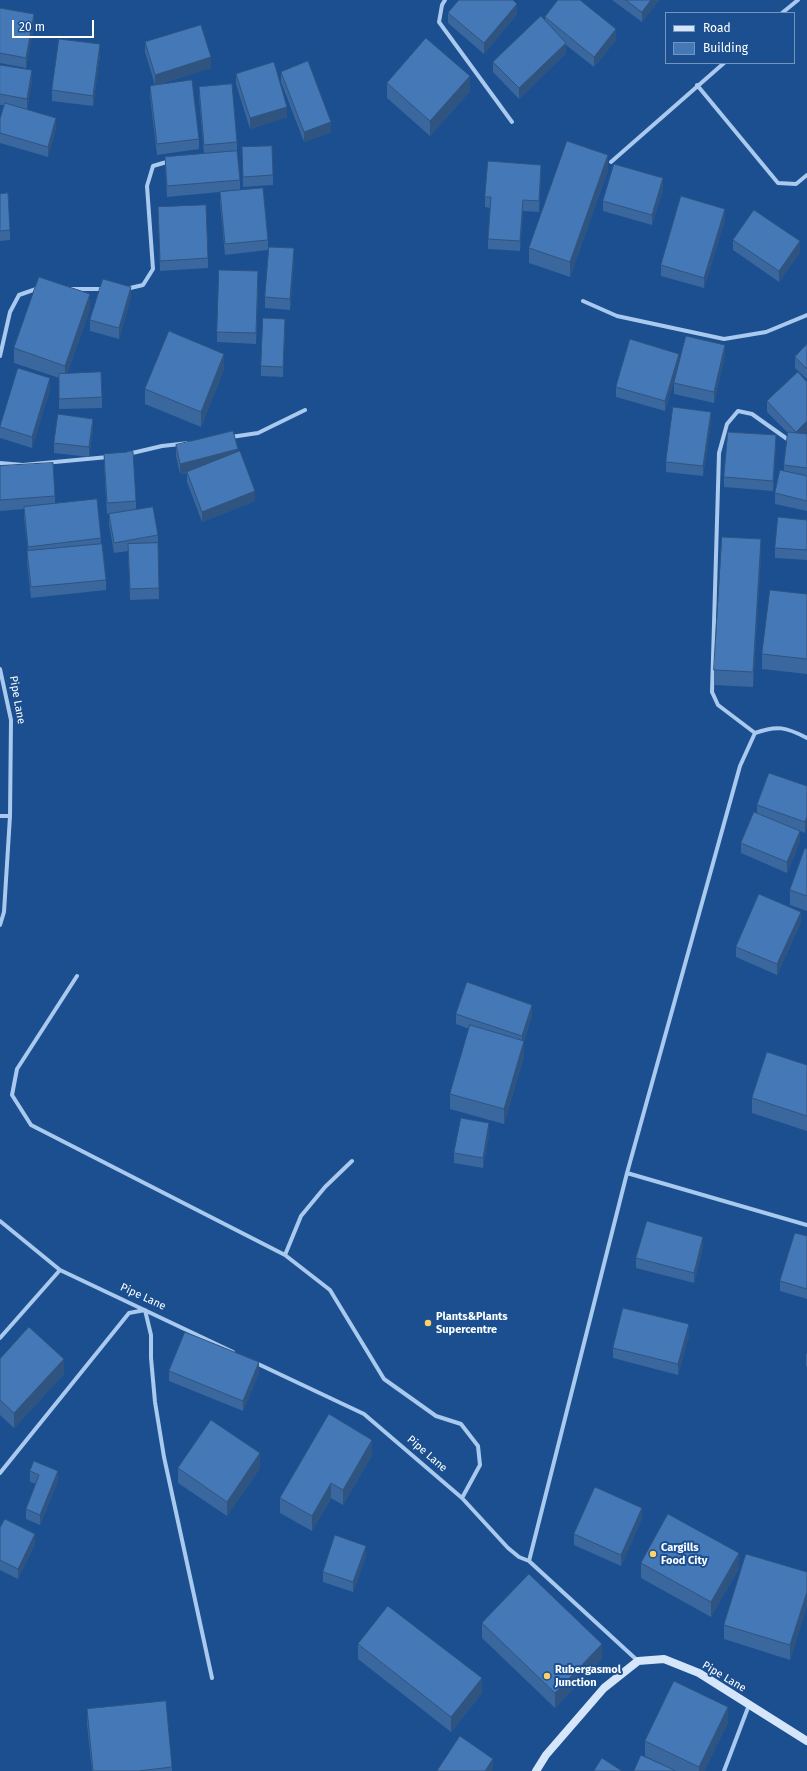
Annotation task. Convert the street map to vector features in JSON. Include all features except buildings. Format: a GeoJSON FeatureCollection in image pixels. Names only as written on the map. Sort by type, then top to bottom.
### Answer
{"type":"FeatureCollection","features":[{"type":"Feature","properties":{"kind":"street"},"geometry":{"type":"LineString","coordinates":[[445,0],[442,5],[438,22],[512,122]]}},
{"type":"Feature","properties":{"kind":"street"},"geometry":{"type":"LineString","coordinates":[[783,12],[798,0]]}},
{"type":"Feature","properties":{"kind":"street"},"geometry":{"type":"LineString","coordinates":[[610,162],[723,64]]}},
{"type":"Feature","properties":{"kind":"street"},"geometry":{"type":"LineString","coordinates":[[697,85],[778,183],[788,185],[796,184],[807,174]]}},
{"type":"Feature","properties":{"kind":"street"},"geometry":{"type":"LineString","coordinates":[[117,289],[143,285],[154,269],[147,186],[153,166],[178,159]]}},
{"type":"Feature","properties":{"kind":"street"},"geometry":{"type":"LineString","coordinates":[[0,356],[10,312],[19,295],[36,288],[44,288]]}},
{"type":"Feature","properties":{"kind":"street"},"geometry":{"type":"LineString","coordinates":[[66,289],[110,289]]}},
{"type":"Feature","properties":{"kind":"street"},"geometry":{"type":"LineString","coordinates":[[583,301],[617,316],[724,339],[766,332],[807,315]]}},
{"type":"Feature","properties":{"kind":"street"},"geometry":{"type":"LineString","coordinates":[[222,438],[258,433],[305,410]]}},
{"type":"Feature","properties":{"kind":"street"},"geometry":{"type":"LineString","coordinates":[[755,734],[718,705],[712,692],[719,453],[727,424],[738,411],[752,414],[791,442]]}},
{"type":"Feature","properties":{"kind":"street"},"geometry":{"type":"LineString","coordinates":[[122,455],[162,446],[192,442]]}},
{"type":"Feature","properties":{"kind":"street"},"geometry":{"type":"LineString","coordinates":[[0,463],[23,465],[115,457]]}},
{"type":"Feature","properties":{"kind":"street","name":"Pipe Lane"},"geometry":{"type":"LineString","coordinates":[[0,669],[11,720],[10,816],[0,925]]}},
{"type":"Feature","properties":{"kind":"street"},"geometry":{"type":"LineString","coordinates":[[529,1561],[627,1173],[740,766],[755,734],[771,727],[791,730],[807,738]]}},
{"type":"Feature","properties":{"kind":"street"},"geometry":{"type":"LineString","coordinates":[[0,816],[10,816]]}},
{"type":"Feature","properties":{"kind":"street"},"geometry":{"type":"LineString","coordinates":[[78,976],[17,1069],[12,1095],[31,1125],[285,1255],[330,1290],[384,1379],[436,1416],[461,1424],[478,1446],[480,1465],[462,1498]]}},
{"type":"Feature","properties":{"kind":"street"},"geometry":{"type":"LineString","coordinates":[[285,1255],[301,1216],[325,1188],[352,1161]]}},
{"type":"Feature","properties":{"kind":"street"},"geometry":{"type":"LineString","coordinates":[[627,1173],[807,1226]]}},
{"type":"Feature","properties":{"kind":"street","name":"Pipe Lane"},"geometry":{"type":"LineString","coordinates":[[0,1221],[60,1270],[237,1354]]}},
{"type":"Feature","properties":{"kind":"street"},"geometry":{"type":"LineString","coordinates":[[0,1338],[60,1270]]}},
{"type":"Feature","properties":{"kind":"street"},"geometry":{"type":"LineString","coordinates":[[0,1473],[129,1314],[145,1310],[151,1335],[151,1358],[155,1402],[164,1456],[212,1678]]}},
{"type":"Feature","properties":{"kind":"street","name":"Pipe Lane"},"geometry":{"type":"LineString","coordinates":[[251,1360],[364,1414],[462,1498],[508,1548],[519,1557],[529,1561],[638,1662],[664,1659],[699,1673],[807,1741]]}},
{"type":"Feature","properties":{"kind":"street"},"geometry":{"type":"LineString","coordinates":[[536,1771],[546,1755],[604,1688],[638,1662]]}},
{"type":"Feature","properties":{"kind":"street"},"geometry":{"type":"LineString","coordinates":[[724,1771],[749,1705]]}},
{"type":"Feature","properties":{"kind":"place","name":"Plants&Plants Supercentre"},"geometry":{"type":"Point","coordinates":[428,1323]}},
{"type":"Feature","properties":{"kind":"place","name":"Cargills Food City"},"geometry":{"type":"Point","coordinates":[653,1554]}},
{"type":"Feature","properties":{"kind":"place","name":"Rubergasmol Junction"},"geometry":{"type":"Point","coordinates":[547,1676]}}]}
